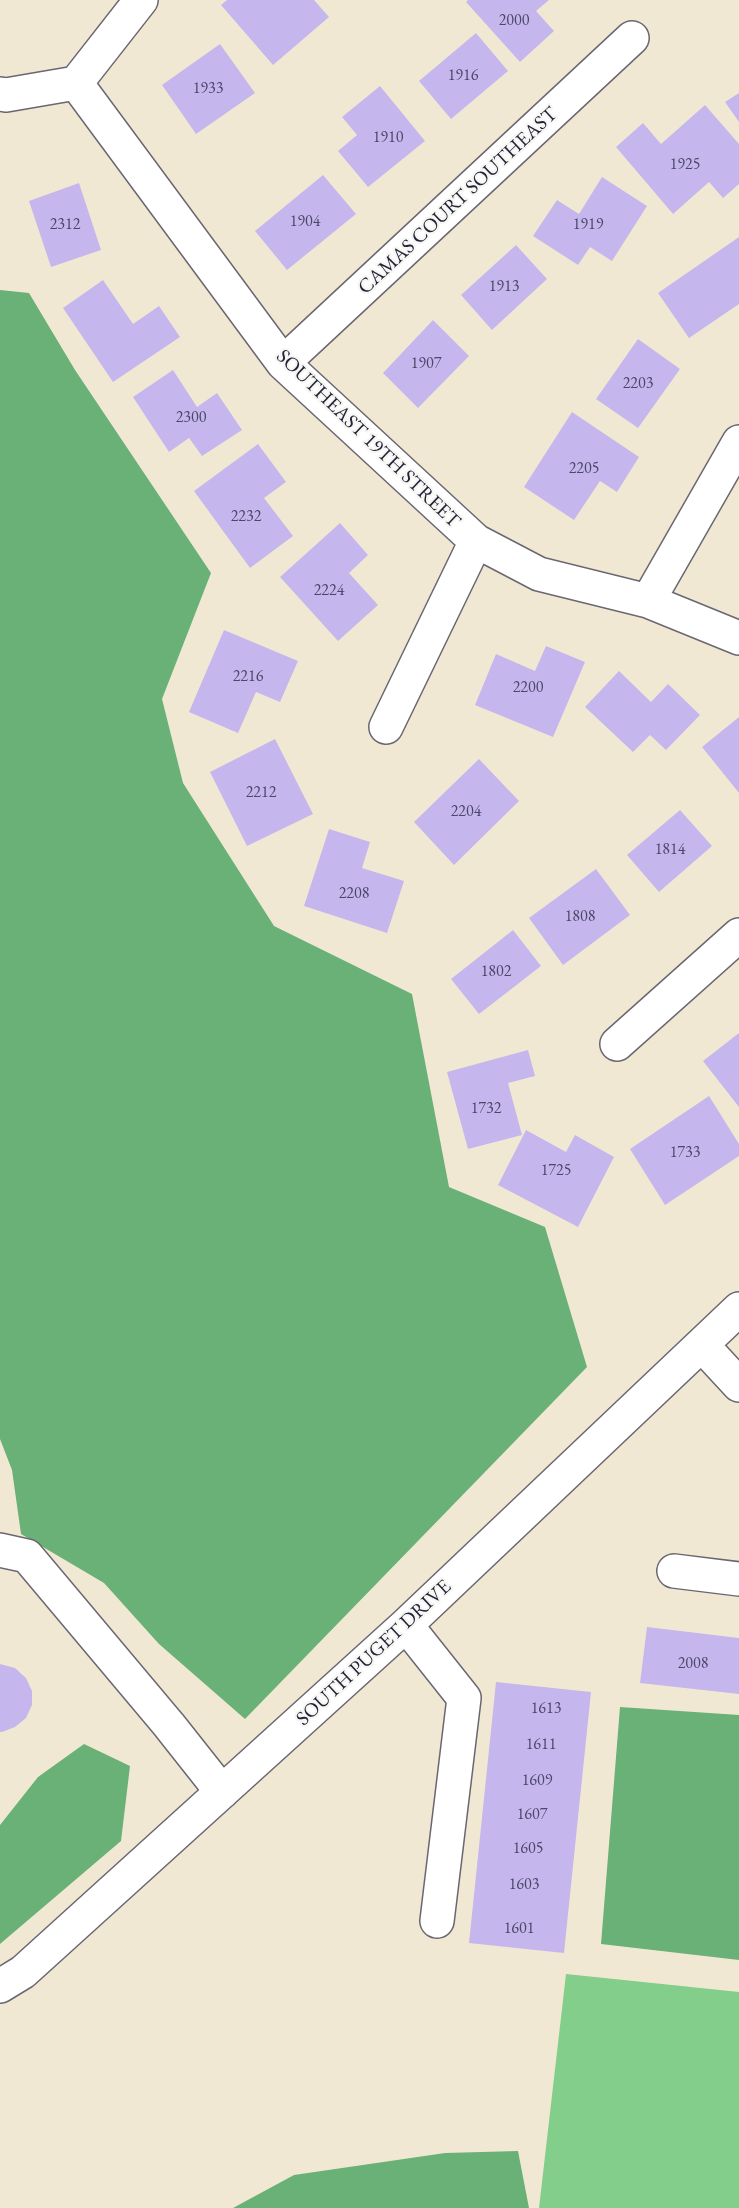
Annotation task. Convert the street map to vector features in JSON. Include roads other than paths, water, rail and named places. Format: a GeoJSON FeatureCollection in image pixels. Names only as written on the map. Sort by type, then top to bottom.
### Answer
{"type":"FeatureCollection","features":[{"type":"Feature","properties":{"kind":"street"},"geometry":{"type":"LineString","coordinates":[[0,94],[6,95],[76,83],[141,0]]}},
{"type":"Feature","properties":{"kind":"street","name":"CAMAS COURT SOUTHEAST"},"geometry":{"type":"LineString","coordinates":[[283,363],[632,38]]}},
{"type":"Feature","properties":{"kind":"street","name":"SOUTHEAST 19TH STREET"},"geometry":{"type":"LineString","coordinates":[[76,83],[283,363],[476,541],[539,574],[648,601],[739,638]]}},
{"type":"Feature","properties":{"kind":"street"},"geometry":{"type":"LineString","coordinates":[[648,601],[739,442]]}},
{"type":"Feature","properties":{"kind":"street"},"geometry":{"type":"LineString","coordinates":[[386,728],[476,541]]}},
{"type":"Feature","properties":{"kind":"street"},"geometry":{"type":"LineString","coordinates":[[617,1044],[739,935]]}},
{"type":"Feature","properties":{"kind":"street","name":"SOUTH PUGET DRIVE"},"geometry":{"type":"LineString","coordinates":[[0,1986],[23,1972],[406,1625],[739,1309]]}},
{"type":"Feature","properties":{"kind":"street"},"geometry":{"type":"LineString","coordinates":[[702,1345],[739,1385]]}},
{"type":"Feature","properties":{"kind":"street"},"geometry":{"type":"LineString","coordinates":[[0,1550],[27,1556],[169,1725],[222,1792]]}},
{"type":"Feature","properties":{"kind":"street"},"geometry":{"type":"LineString","coordinates":[[674,1571],[739,1579]]}},
{"type":"Feature","properties":{"kind":"street"},"geometry":{"type":"LineString","coordinates":[[406,1625],[464,1698],[437,1921]]}}]}
